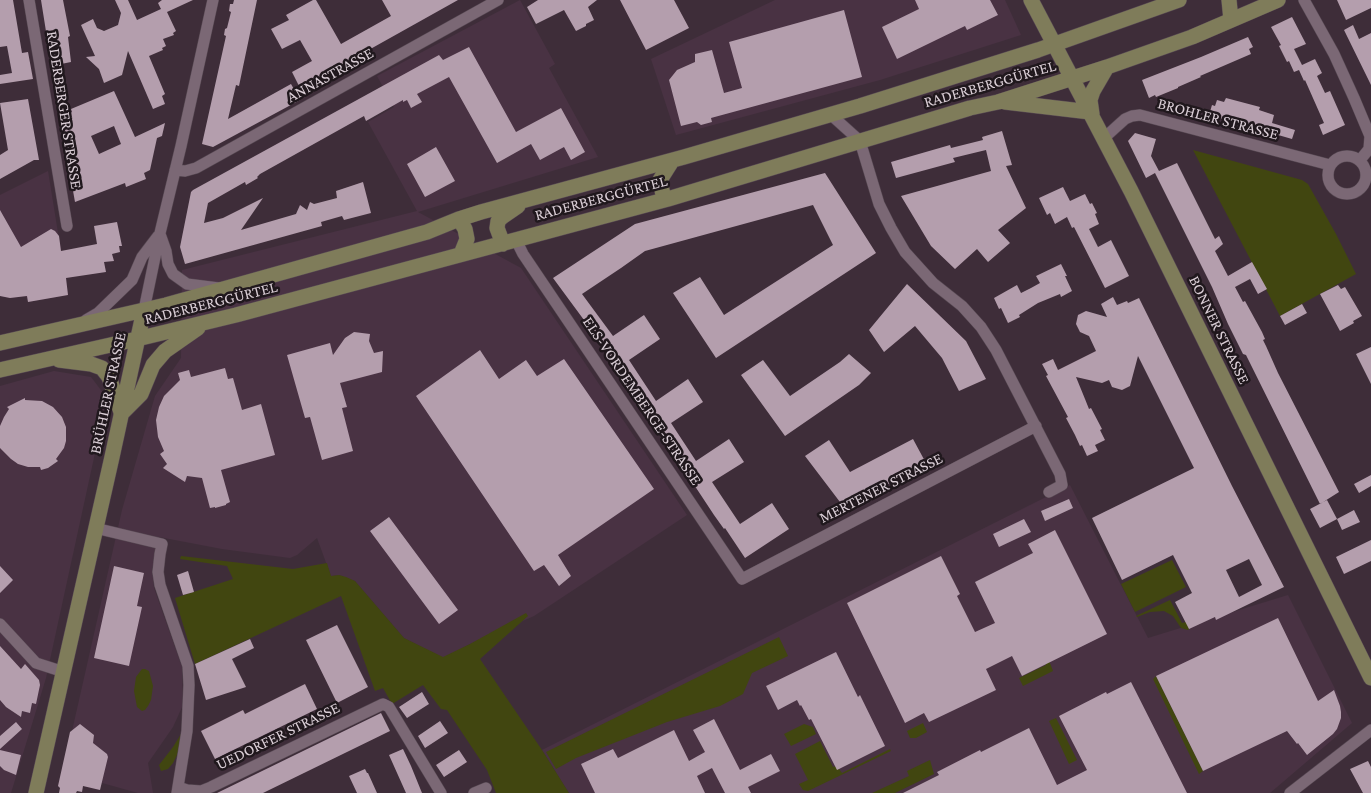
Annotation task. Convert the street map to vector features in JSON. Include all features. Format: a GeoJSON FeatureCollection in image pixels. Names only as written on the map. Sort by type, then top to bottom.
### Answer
{"type":"FeatureCollection","features":[{"type":"Feature","properties":{"kind":"main road","name":"BONNER STRASSE"},"geometry":{"type":"LineString","coordinates":[[1031,0],[1104,138],[1369,670]]}},
{"type":"Feature","properties":{"kind":"main road","name":"RADERBERGGÜRTEL"},"geometry":{"type":"LineString","coordinates":[[0,343],[74,327],[226,289],[427,232],[481,212],[672,161],[860,106],[1054,44],[1179,0]]}},
{"type":"Feature","properties":{"kind":"main road"},"geometry":{"type":"LineString","coordinates":[[1229,0],[1231,20]]}},
{"type":"Feature","properties":{"kind":"main road","name":"RADERBERGGÜRTEL"},"geometry":{"type":"LineString","coordinates":[[0,370],[206,322],[668,199],[970,108],[998,102],[1107,67],[1192,36],[1278,0]]}},
{"type":"Feature","properties":{"kind":"main road"},"geometry":{"type":"LineString","coordinates":[[998,102],[1091,115],[1090,100],[1093,91],[1107,67]]}},
{"type":"Feature","properties":{"kind":"main road"},"geometry":{"type":"LineString","coordinates":[[668,199],[663,195],[660,180],[672,161]]}},
{"type":"Feature","properties":{"kind":"main road"},"geometry":{"type":"LineString","coordinates":[[509,242],[497,228],[498,221],[528,200]]}},
{"type":"Feature","properties":{"kind":"main road"},"geometry":{"type":"LineString","coordinates":[[459,219],[465,229],[467,240],[461,254]]}},
{"type":"Feature","properties":{"kind":"main road","name":"BRÜHLER STRASSE"},"geometry":{"type":"LineString","coordinates":[[36,793],[144,310]]}},
{"type":"Feature","properties":{"kind":"main road"},"geometry":{"type":"LineString","coordinates":[[50,359],[91,364],[102,368],[109,377],[121,414],[141,394],[153,365],[165,351],[206,322]]}},
{"type":"Feature","properties":{"kind":"street","name":"RADERBERGER STRASSE"},"geometry":{"type":"LineString","coordinates":[[29,0],[67,226]]}},
{"type":"Feature","properties":{"kind":"street","name":"BRÜHLER STRASSE"},"geometry":{"type":"LineString","coordinates":[[144,310],[213,0]]}},
{"type":"Feature","properties":{"kind":"street","name":"ANNASTRASSE"},"geometry":{"type":"LineString","coordinates":[[175,170],[196,168],[498,0]]}},
{"type":"Feature","properties":{"kind":"street"},"geometry":{"type":"LineString","coordinates":[[1304,0],[1334,54],[1370,136],[1365,165],[1366,179],[1359,190],[1348,194],[1337,191],[1330,184],[1328,174],[1330,165],[1338,157],[1350,155],[1365,165]]}},
{"type":"Feature","properties":{"kind":"street"},"geometry":{"type":"LineString","coordinates":[[830,114],[860,141],[879,204],[905,252],[933,283],[962,306],[981,327],[1001,358],[1060,474],[1062,485],[1048,492]]}},
{"type":"Feature","properties":{"kind":"street","name":"BROHLER STRASSE"},"geometry":{"type":"LineString","coordinates":[[1104,138],[1125,119],[1140,115],[1330,165]]}},
{"type":"Feature","properties":{"kind":"street"},"geometry":{"type":"LineString","coordinates":[[1359,190],[1371,193]]}},
{"type":"Feature","properties":{"kind":"street"},"geometry":{"type":"LineString","coordinates":[[160,233],[168,264],[173,274],[180,280],[187,284],[226,289]]}},
{"type":"Feature","properties":{"kind":"street"},"geometry":{"type":"LineString","coordinates":[[74,327],[98,313],[132,280],[142,258],[160,233]]}},
{"type":"Feature","properties":{"kind":"street","name":"ELS-VORDEMBERGE-STRASSE"},"geometry":{"type":"LineString","coordinates":[[509,242],[524,254],[742,579]]}},
{"type":"Feature","properties":{"kind":"street","name":"MERTENER STRASSE"},"geometry":{"type":"LineString","coordinates":[[742,579],[1036,426]]}},
{"type":"Feature","properties":{"kind":"street"},"geometry":{"type":"LineString","coordinates":[[95,528],[162,544],[158,572],[160,585],[188,666],[190,685],[188,731],[178,790]]}},
{"type":"Feature","properties":{"kind":"street"},"geometry":{"type":"LineString","coordinates":[[0,624],[36,663],[64,672]]}},
{"type":"Feature","properties":{"kind":"street","name":"UEDORFER STRASSE"},"geometry":{"type":"LineString","coordinates":[[178,790],[201,791],[211,787],[384,704],[390,707],[441,793]]}},
{"type":"Feature","properties":{"kind":"street"},"geometry":{"type":"LineString","coordinates":[[1290,793],[1371,730]]}},
{"type":"Feature","properties":{"kind":"street"},"geometry":{"type":"LineString","coordinates":[[474,793],[486,788]]}},
{"type":"Feature","properties":{"kind":"shaded area"},"geometry":{"type":"Polygon","coordinates":[[[520,0],[555,64],[549,68],[598,157],[418,212],[521,268],[687,515],[534,616],[443,658],[404,638],[355,581],[339,575],[331,576],[317,538],[297,555],[290,558],[222,549],[159,537],[152,569],[154,588],[182,667],[183,705],[173,727],[148,763],[153,793],[138,793],[70,774],[70,740],[122,510],[155,396],[181,358],[182,270],[417,211],[368,122],[394,107],[377,76],[520,0]]]}},
{"type":"Feature","properties":{"kind":"shaded area"},"geometry":{"type":"Polygon","coordinates":[[[775,0],[1005,0],[1021,35],[880,80],[676,135],[651,59],[775,0]]]}},
{"type":"Feature","properties":{"kind":"shaded area"},"geometry":{"type":"Polygon","coordinates":[[[48,171],[68,295],[28,302],[26,296],[10,298],[0,296],[0,195],[48,171]]]}},
{"type":"Feature","properties":{"kind":"shaded area"},"geometry":{"type":"Polygon","coordinates":[[[54,371],[91,377],[107,398],[46,678],[11,793],[0,793],[0,386],[54,371]]]}},
{"type":"Feature","properties":{"kind":"shaded area"},"geometry":{"type":"Polygon","coordinates":[[[1070,485],[1148,638],[1288,595],[1352,723],[1270,793],[569,793],[542,750],[1070,485]]]}},
{"type":"Feature","properties":{"kind":"green space"},"geometry":{"type":"Polygon","coordinates":[[[1193,150],[1302,180],[1308,184],[1356,274],[1280,316],[1193,150]]]}},
{"type":"Feature","properties":{"kind":"green space"},"geometry":{"type":"Polygon","coordinates":[[[181,556],[293,569],[327,563],[331,576],[339,575],[355,581],[404,638],[443,657],[526,613],[528,616],[480,659],[569,793],[496,793],[487,770],[447,710],[441,709],[423,685],[392,704],[383,688],[375,691],[341,596],[195,664],[175,598],[233,579],[227,566],[180,559],[181,556]]]}},
{"type":"Feature","properties":{"kind":"green space"},"geometry":{"type":"Polygon","coordinates":[[[1172,560],[1186,587],[1135,612],[1121,584],[1172,560]]]}},
{"type":"Feature","properties":{"kind":"green space"},"geometry":{"type":"Polygon","coordinates":[[[1170,600],[1182,623],[1186,622],[1188,630],[1181,628],[1173,616],[1164,611],[1136,616],[1170,600]]]}},
{"type":"Feature","properties":{"kind":"green space"},"geometry":{"type":"Polygon","coordinates":[[[779,637],[788,656],[752,673],[743,694],[720,706],[667,722],[576,758],[556,769],[546,752],[779,637]]]}},
{"type":"Feature","properties":{"kind":"green space"},"geometry":{"type":"Polygon","coordinates":[[[1048,658],[1053,671],[1023,686],[1019,678],[1046,665],[1044,660],[1048,658]]]}},
{"type":"Feature","properties":{"kind":"green space"},"geometry":{"type":"Polygon","coordinates":[[[142,669],[149,671],[153,686],[151,700],[145,710],[142,711],[137,707],[134,691],[136,677],[142,669]]]}},
{"type":"Feature","properties":{"kind":"green space"},"geometry":{"type":"Polygon","coordinates":[[[1156,676],[1203,771],[1199,774],[1153,679],[1156,676]]]}},
{"type":"Feature","properties":{"kind":"green space"},"geometry":{"type":"Polygon","coordinates":[[[1056,718],[1077,760],[1069,764],[1049,721],[1056,718]]]}},
{"type":"Feature","properties":{"kind":"green space"},"geometry":{"type":"Polygon","coordinates":[[[923,723],[927,732],[916,738],[910,738],[907,731],[923,723]]]}},
{"type":"Feature","properties":{"kind":"green space"},"geometry":{"type":"Polygon","coordinates":[[[804,724],[813,727],[816,734],[791,746],[784,734],[804,724]]]}},
{"type":"Feature","properties":{"kind":"green space"},"geometry":{"type":"Polygon","coordinates":[[[181,734],[180,749],[173,763],[168,769],[161,771],[159,765],[181,734]]]}},
{"type":"Feature","properties":{"kind":"green space"},"geometry":{"type":"Polygon","coordinates":[[[820,741],[833,767],[836,766],[842,773],[890,749],[891,751],[808,791],[803,790],[799,784],[808,780],[795,754],[820,741]]]}},
{"type":"Feature","properties":{"kind":"green space"},"geometry":{"type":"Polygon","coordinates":[[[930,760],[934,774],[895,793],[872,793],[909,776],[907,771],[930,760]]]}},
{"type":"Feature","properties":{"kind":"building"},"geometry":{"type":"Polygon","coordinates":[[[0,0],[13,0],[22,53],[28,52],[33,79],[0,84],[0,75],[12,73],[7,46],[0,47],[0,0]]]}},
{"type":"Feature","properties":{"kind":"building"},"geometry":{"type":"Polygon","coordinates":[[[41,0],[63,0],[70,36],[68,37],[71,62],[61,64],[61,67],[52,69],[41,0]]]}},
{"type":"Feature","properties":{"kind":"building"},"geometry":{"type":"Polygon","coordinates":[[[115,0],[128,0],[137,20],[161,9],[158,3],[162,0],[193,0],[167,12],[176,31],[173,33],[174,35],[163,39],[166,46],[162,48],[163,50],[149,56],[165,94],[162,96],[165,104],[153,109],[128,51],[122,75],[104,83],[99,69],[86,57],[95,56],[81,25],[93,19],[97,28],[104,31],[118,25],[121,13],[115,0]]]}},
{"type":"Feature","properties":{"kind":"building"},"geometry":{"type":"Polygon","coordinates":[[[234,0],[257,0],[239,86],[236,85],[228,119],[291,84],[300,100],[213,147],[202,144],[226,36],[224,35],[225,29],[227,28],[231,12],[229,11],[230,4],[233,4],[234,0]]]}},
{"type":"Feature","properties":{"kind":"building"},"geometry":{"type":"Polygon","coordinates":[[[316,0],[341,44],[391,16],[382,0],[458,0],[340,66],[334,72],[331,71],[300,88],[292,72],[312,61],[300,40],[282,49],[271,29],[289,20],[286,15],[316,0]]]}},
{"type":"Feature","properties":{"kind":"building"},"geometry":{"type":"Polygon","coordinates":[[[538,0],[597,0],[588,7],[594,20],[576,31],[564,10],[536,24],[527,7],[538,0]]]}},
{"type":"Feature","properties":{"kind":"building"},"geometry":{"type":"Polygon","coordinates":[[[620,0],[674,0],[689,28],[646,50],[620,0]]]}},
{"type":"Feature","properties":{"kind":"building"},"geometry":{"type":"Polygon","coordinates":[[[915,0],[990,0],[998,15],[967,30],[965,26],[897,59],[882,27],[919,9],[915,0]]]}},
{"type":"Feature","properties":{"kind":"building"},"geometry":{"type":"Polygon","coordinates":[[[1337,0],[1371,0],[1371,8],[1346,20],[1337,0]]]}},
{"type":"Feature","properties":{"kind":"building"},"geometry":{"type":"Polygon","coordinates":[[[844,10],[862,77],[711,118],[712,122],[701,125],[697,122],[681,126],[669,80],[677,70],[695,62],[695,54],[712,50],[724,93],[742,88],[729,42],[844,10]]]}},
{"type":"Feature","properties":{"kind":"building"},"geometry":{"type":"Polygon","coordinates":[[[1292,17],[1306,44],[1294,49],[1302,65],[1315,59],[1322,73],[1317,76],[1325,93],[1330,91],[1345,125],[1323,135],[1319,125],[1324,123],[1305,80],[1299,70],[1294,72],[1289,61],[1287,62],[1279,46],[1281,45],[1271,27],[1292,17]]]}},
{"type":"Feature","properties":{"kind":"building"},"geometry":{"type":"Polygon","coordinates":[[[1353,25],[1359,39],[1371,33],[1371,85],[1344,30],[1353,25]]]}},
{"type":"Feature","properties":{"kind":"building"},"geometry":{"type":"Polygon","coordinates":[[[1248,37],[1253,47],[1249,49],[1251,54],[1200,76],[1178,88],[1149,98],[1142,80],[1248,37]]]}},
{"type":"Feature","properties":{"kind":"building"},"geometry":{"type":"Polygon","coordinates":[[[469,47],[516,132],[561,108],[585,152],[571,160],[564,147],[540,160],[531,144],[497,163],[449,77],[417,94],[422,102],[411,108],[407,100],[403,102],[403,100],[366,121],[364,116],[260,174],[258,178],[246,185],[245,182],[208,203],[204,223],[223,218],[263,198],[241,230],[296,214],[300,205],[307,210],[310,202],[314,204],[337,198],[336,191],[363,182],[371,213],[344,220],[342,216],[321,222],[322,226],[185,264],[180,247],[191,192],[193,190],[439,55],[443,60],[469,47]]]}},
{"type":"Feature","properties":{"kind":"building"},"geometry":{"type":"Polygon","coordinates":[[[114,91],[135,137],[165,123],[162,136],[157,138],[150,170],[144,173],[146,179],[126,187],[125,183],[75,202],[61,123],[68,120],[66,115],[72,112],[71,109],[114,91]],[[114,126],[91,136],[99,154],[121,144],[114,126]]]}},
{"type":"Feature","properties":{"kind":"building"},"geometry":{"type":"Polygon","coordinates":[[[1226,98],[1260,107],[1259,110],[1274,115],[1272,123],[1295,130],[1292,139],[1209,115],[1212,105],[1215,106],[1217,100],[1224,102],[1226,98]]]}},
{"type":"Feature","properties":{"kind":"building"},"geometry":{"type":"Polygon","coordinates":[[[28,99],[39,160],[34,160],[0,179],[0,155],[8,150],[0,103],[28,99]]]}},
{"type":"Feature","properties":{"kind":"building"},"geometry":{"type":"Polygon","coordinates":[[[1002,131],[1012,165],[1006,166],[1026,208],[998,230],[1010,243],[988,262],[977,249],[955,269],[931,246],[901,196],[991,171],[986,150],[953,158],[955,162],[896,178],[891,162],[950,145],[951,148],[983,140],[982,137],[1002,131]]]}},
{"type":"Feature","properties":{"kind":"building"},"geometry":{"type":"Polygon","coordinates":[[[1135,133],[1156,139],[1151,156],[1159,171],[1177,163],[1215,239],[1219,236],[1223,244],[1215,251],[1228,276],[1252,262],[1267,289],[1258,294],[1250,279],[1235,287],[1262,332],[1265,339],[1263,340],[1278,373],[1339,492],[1320,504],[1246,355],[1243,354],[1228,324],[1212,287],[1155,173],[1146,178],[1128,141],[1135,133]]]}},
{"type":"Feature","properties":{"kind":"building"},"geometry":{"type":"Polygon","coordinates":[[[436,147],[455,181],[425,197],[407,164],[436,147]]]}},
{"type":"Feature","properties":{"kind":"building"},"geometry":{"type":"Polygon","coordinates":[[[825,173],[876,253],[716,358],[673,293],[700,277],[724,315],[833,245],[813,205],[645,251],[582,294],[613,336],[644,315],[660,339],[629,360],[656,401],[688,379],[703,402],[671,423],[696,461],[729,439],[744,462],[712,482],[740,524],[772,503],[789,529],[745,558],[714,515],[598,339],[553,278],[635,224],[825,173]]]}},
{"type":"Feature","properties":{"kind":"building"},"geometry":{"type":"Polygon","coordinates":[[[1063,187],[1070,201],[1085,194],[1090,204],[1092,203],[1097,213],[1095,214],[1099,224],[1089,229],[1098,247],[1111,240],[1129,276],[1105,288],[1067,217],[1055,224],[1050,213],[1047,215],[1039,198],[1063,187]]]}},
{"type":"Feature","properties":{"kind":"building"},"geometry":{"type":"Polygon","coordinates":[[[0,210],[21,247],[51,229],[59,236],[61,251],[97,244],[94,226],[117,222],[122,246],[119,246],[120,252],[112,254],[114,261],[104,262],[106,272],[66,278],[68,295],[28,302],[27,296],[10,298],[0,296],[0,210]]]}},
{"type":"Feature","properties":{"kind":"building"},"geometry":{"type":"Polygon","coordinates":[[[1061,264],[1072,291],[1061,297],[1060,294],[1038,303],[1019,315],[1020,317],[1008,323],[994,298],[1017,285],[1021,293],[1031,288],[1040,283],[1036,276],[1061,264]]]}},
{"type":"Feature","properties":{"kind":"building"},"geometry":{"type":"Polygon","coordinates":[[[907,284],[966,341],[986,379],[959,391],[942,358],[915,326],[884,352],[869,330],[907,284]]]}},
{"type":"Feature","properties":{"kind":"building"},"geometry":{"type":"Polygon","coordinates":[[[1338,285],[1341,289],[1345,287],[1362,316],[1340,331],[1320,294],[1338,285]]]}},
{"type":"Feature","properties":{"kind":"building"},"geometry":{"type":"Polygon","coordinates":[[[1113,297],[1117,305],[1139,298],[1284,587],[1216,620],[1215,617],[1189,629],[1175,602],[1192,593],[1173,555],[1122,580],[1092,518],[1194,468],[1138,356],[1130,386],[1122,390],[1112,387],[1109,380],[1102,383],[1076,377],[1089,409],[1091,408],[1102,429],[1100,430],[1105,440],[1095,445],[1098,451],[1087,456],[1082,445],[1080,446],[1042,364],[1053,359],[1058,370],[1096,351],[1089,336],[1080,332],[1076,324],[1078,315],[1086,311],[1107,317],[1101,304],[1113,297]],[[1249,559],[1226,570],[1239,597],[1262,585],[1249,559]]]}},
{"type":"Feature","properties":{"kind":"building"},"geometry":{"type":"Polygon","coordinates":[[[1302,304],[1307,313],[1285,325],[1280,316],[1302,304]]]}},
{"type":"Feature","properties":{"kind":"building"},"geometry":{"type":"Polygon","coordinates":[[[354,332],[370,334],[369,341],[374,353],[383,351],[382,372],[340,383],[347,407],[342,408],[353,451],[322,460],[310,417],[305,418],[287,355],[330,343],[333,355],[345,338],[354,332]]]}},
{"type":"Feature","properties":{"kind":"building"},"geometry":{"type":"Polygon","coordinates":[[[1371,347],[1371,384],[1356,354],[1371,347]]]}},
{"type":"Feature","properties":{"kind":"building"},"geometry":{"type":"Polygon","coordinates":[[[480,350],[499,379],[526,360],[537,376],[564,359],[654,489],[558,555],[571,576],[559,586],[544,565],[534,571],[416,396],[480,350]]]}},
{"type":"Feature","properties":{"kind":"building"},"geometry":{"type":"Polygon","coordinates":[[[849,354],[871,373],[859,385],[785,436],[741,375],[763,360],[790,396],[849,354]]]}},
{"type":"Feature","properties":{"kind":"building"},"geometry":{"type":"Polygon","coordinates":[[[225,368],[228,379],[233,378],[242,410],[261,404],[275,455],[221,470],[230,502],[226,505],[210,508],[202,478],[187,476],[185,482],[163,468],[167,464],[160,454],[164,451],[158,437],[156,420],[164,396],[180,380],[178,373],[189,370],[191,377],[225,368]]]}},
{"type":"Feature","properties":{"kind":"building"},"geometry":{"type":"Polygon","coordinates":[[[25,398],[25,400],[42,401],[53,407],[62,417],[66,427],[66,441],[64,448],[56,459],[58,461],[48,468],[41,470],[40,467],[28,467],[18,464],[0,448],[0,426],[9,409],[7,407],[25,398]]]}},
{"type":"Feature","properties":{"kind":"building"},"geometry":{"type":"Polygon","coordinates":[[[913,439],[927,465],[843,506],[805,456],[829,440],[850,472],[913,439]]]}},
{"type":"Feature","properties":{"kind":"building"},"geometry":{"type":"Polygon","coordinates":[[[1371,475],[1371,486],[1359,493],[1354,484],[1371,475]]]}},
{"type":"Feature","properties":{"kind":"building"},"geometry":{"type":"Polygon","coordinates":[[[1069,499],[1073,508],[1045,521],[1041,511],[1069,499]]]}},
{"type":"Feature","properties":{"kind":"building"},"geometry":{"type":"Polygon","coordinates":[[[1327,500],[1337,519],[1320,528],[1310,509],[1327,500]]]}},
{"type":"Feature","properties":{"kind":"building"},"geometry":{"type":"Polygon","coordinates":[[[1354,510],[1360,522],[1342,530],[1337,519],[1354,510]]]}},
{"type":"Feature","properties":{"kind":"building"},"geometry":{"type":"Polygon","coordinates":[[[389,517],[458,610],[439,624],[370,531],[389,517]]]}},
{"type":"Feature","properties":{"kind":"building"},"geometry":{"type":"Polygon","coordinates":[[[1024,519],[1031,532],[999,547],[993,534],[1024,519]]]}},
{"type":"Feature","properties":{"kind":"building"},"geometry":{"type":"Polygon","coordinates":[[[1055,530],[1107,634],[1022,676],[1012,656],[986,669],[996,690],[929,722],[924,713],[905,723],[847,603],[941,556],[960,594],[957,596],[975,632],[995,623],[975,582],[1033,553],[1028,544],[1055,530]]]}},
{"type":"Feature","properties":{"kind":"building"},"geometry":{"type":"Polygon","coordinates":[[[1371,540],[1371,561],[1344,574],[1336,557],[1371,540]]]}},
{"type":"Feature","properties":{"kind":"building"},"geometry":{"type":"Polygon","coordinates":[[[0,566],[13,580],[0,593],[0,566]]]}},
{"type":"Feature","properties":{"kind":"building"},"geometry":{"type":"Polygon","coordinates":[[[114,566],[144,573],[137,606],[142,607],[129,666],[94,658],[114,566]]]}},
{"type":"Feature","properties":{"kind":"building"},"geometry":{"type":"Polygon","coordinates":[[[188,571],[194,592],[183,595],[177,575],[188,571]]]}},
{"type":"Feature","properties":{"kind":"building"},"geometry":{"type":"Polygon","coordinates":[[[1278,618],[1318,701],[1334,690],[1341,712],[1337,729],[1307,755],[1287,731],[1203,771],[1156,676],[1278,618]]]}},
{"type":"Feature","properties":{"kind":"building"},"geometry":{"type":"Polygon","coordinates":[[[337,625],[368,687],[337,703],[306,640],[337,625]]]}},
{"type":"Feature","properties":{"kind":"building"},"geometry":{"type":"Polygon","coordinates":[[[250,639],[254,648],[232,659],[246,687],[206,700],[195,664],[250,639]]]}},
{"type":"Feature","properties":{"kind":"building"},"geometry":{"type":"Polygon","coordinates":[[[0,646],[21,669],[25,664],[39,680],[40,685],[36,704],[32,703],[30,713],[22,711],[21,717],[6,707],[0,700],[0,646]]]}},
{"type":"Feature","properties":{"kind":"building"},"geometry":{"type":"Polygon","coordinates":[[[836,652],[885,746],[837,770],[811,719],[809,720],[797,700],[778,710],[766,686],[836,652]]]}},
{"type":"Feature","properties":{"kind":"building"},"geometry":{"type":"Polygon","coordinates":[[[1131,682],[1187,793],[903,793],[939,775],[937,772],[1029,728],[1057,785],[1087,770],[1059,716],[1106,692],[1107,694],[1131,682]]]}},
{"type":"Feature","properties":{"kind":"building"},"geometry":{"type":"Polygon","coordinates":[[[305,684],[317,709],[215,759],[201,731],[243,710],[245,714],[305,684]]]}},
{"type":"Feature","properties":{"kind":"building"},"geometry":{"type":"Polygon","coordinates":[[[422,692],[429,704],[407,718],[399,707],[422,692]]]}},
{"type":"Feature","properties":{"kind":"building"},"geometry":{"type":"Polygon","coordinates":[[[381,713],[390,731],[263,793],[217,793],[381,713]]]}},
{"type":"Feature","properties":{"kind":"building"},"geometry":{"type":"Polygon","coordinates":[[[714,719],[740,770],[771,754],[780,771],[748,787],[751,793],[725,793],[712,768],[697,776],[705,793],[595,793],[581,764],[613,749],[618,758],[674,730],[689,761],[705,752],[693,730],[714,719]]]}},
{"type":"Feature","properties":{"kind":"building"},"geometry":{"type":"Polygon","coordinates":[[[440,721],[448,733],[425,748],[418,736],[440,721]]]}},
{"type":"Feature","properties":{"kind":"building"},"geometry":{"type":"Polygon","coordinates":[[[16,722],[22,729],[0,749],[0,736],[16,722]]]}},
{"type":"Feature","properties":{"kind":"building"},"geometry":{"type":"Polygon","coordinates":[[[80,724],[94,735],[93,743],[107,754],[108,757],[100,790],[83,786],[82,792],[59,793],[60,788],[58,786],[70,732],[80,724]]]}},
{"type":"Feature","properties":{"kind":"building"},"geometry":{"type":"Polygon","coordinates":[[[403,749],[422,793],[406,793],[389,755],[403,749]]]}},
{"type":"Feature","properties":{"kind":"building"},"geometry":{"type":"Polygon","coordinates":[[[0,750],[21,755],[16,775],[4,770],[0,766],[0,750]]]}},
{"type":"Feature","properties":{"kind":"building"},"geometry":{"type":"Polygon","coordinates":[[[459,750],[467,762],[444,777],[436,765],[459,750]]]}},
{"type":"Feature","properties":{"kind":"building"},"geometry":{"type":"Polygon","coordinates":[[[1368,761],[1371,767],[1371,793],[1363,793],[1350,769],[1368,761]]]}},
{"type":"Feature","properties":{"kind":"building"},"geometry":{"type":"Polygon","coordinates":[[[365,769],[377,793],[357,793],[349,776],[365,769]]]}}]}
